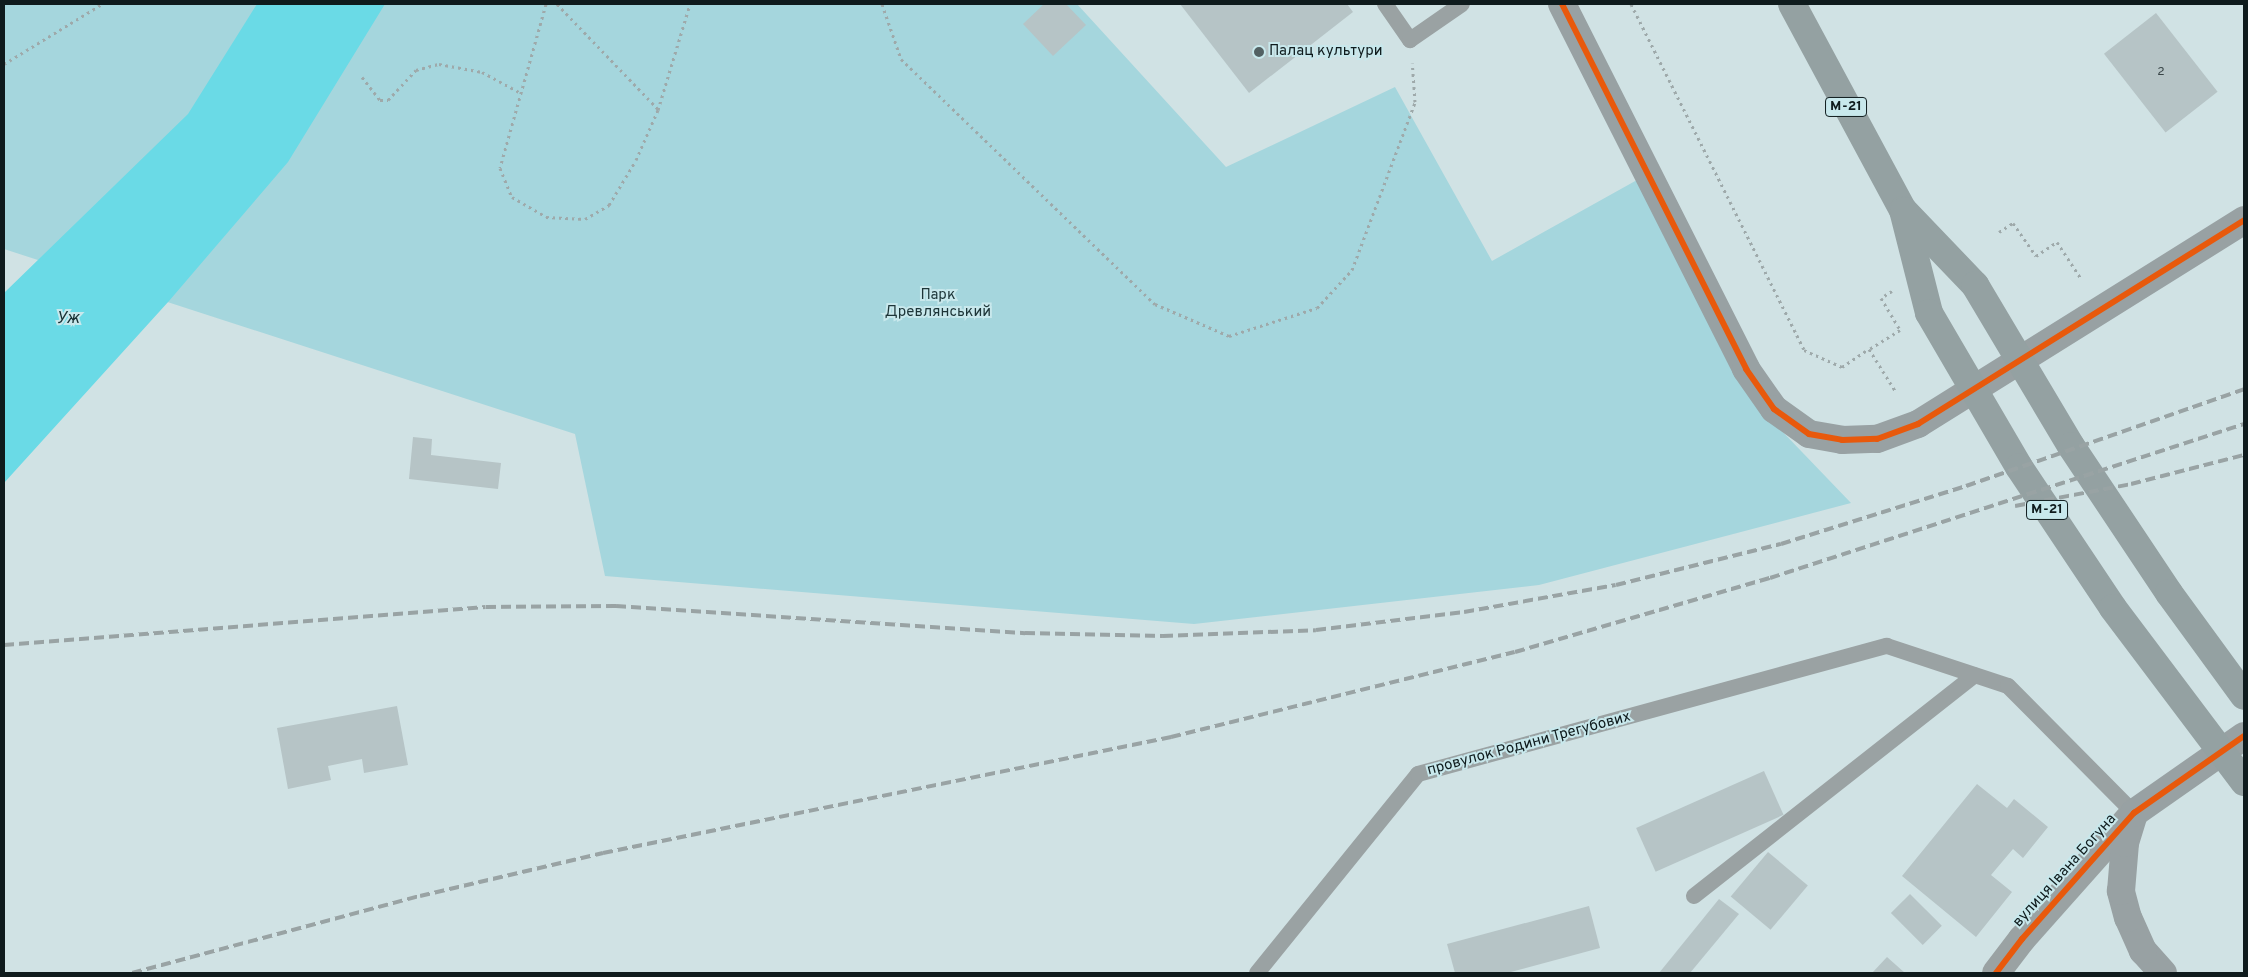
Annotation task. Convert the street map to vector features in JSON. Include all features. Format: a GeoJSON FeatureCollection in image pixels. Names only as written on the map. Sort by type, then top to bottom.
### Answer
{"type":"FeatureCollection","features":[{"type":"Feature","properties":{"kind":"highway","name":"М-21"},"geometry":{"type":"LineString","coordinates":[[1792,4],[1903,210],[1929,313],[2019,467],[2113,608],[2244,782]]}},
{"type":"Feature","properties":{"kind":"highway","name":"М-21"},"geometry":{"type":"LineString","coordinates":[[1903,210],[1974,285],[2076,454],[2169,593],[2244,696]]}},
{"type":"Feature","properties":{"kind":"street"},"geometry":{"type":"LineString","coordinates":[[1562,4],[1746,369],[1774,410],[1809,434],[1842,440],[1877,439],[1918,424],[2244,220]]}},
{"type":"Feature","properties":{"kind":"street","name":"вулиця Івана Богуна"},"geometry":{"type":"LineString","coordinates":[[1996,973],[2022,939],[2134,813],[2244,736]]}},
{"type":"Feature","properties":{"kind":"street"},"geometry":{"type":"LineString","coordinates":[[2134,813],[2126,843],[2121,891],[2128,918],[2143,951],[2163,973]]}},
{"type":"Feature","properties":{"kind":"lane"},"geometry":{"type":"LineString","coordinates":[[1385,4],[1410,40],[1462,4]]}},
{"type":"Feature","properties":{"kind":"lane","name":"провулок Родини Трегубових"},"geometry":{"type":"LineString","coordinates":[[1256,973],[1418,774],[1887,646],[1975,675]]}},
{"type":"Feature","properties":{"kind":"lane"},"geometry":{"type":"LineString","coordinates":[[1694,896],[1975,675],[2008,686],[2134,813]]}},
{"type":"Feature","properties":{"kind":"path"},"geometry":{"type":"LineString","coordinates":[[4,64],[102,4]]}},
{"type":"Feature","properties":{"kind":"path"},"geometry":{"type":"LineString","coordinates":[[546,4],[519,92],[500,168],[512,197],[546,217],[585,219],[609,205],[636,160],[658,110],[690,4]]}},
{"type":"Feature","properties":{"kind":"path"},"geometry":{"type":"LineString","coordinates":[[557,4],[658,110]]}},
{"type":"Feature","properties":{"kind":"path"},"geometry":{"type":"LineString","coordinates":[[882,4],[902,59],[1155,304],[1229,336],[1318,308],[1352,270],[1415,102],[1410,40]]}},
{"type":"Feature","properties":{"kind":"path"},"geometry":{"type":"LineString","coordinates":[[1631,4],[1804,350],[1842,367],[1900,330],[1881,298],[1895,289]]}},
{"type":"Feature","properties":{"kind":"path"},"geometry":{"type":"LineString","coordinates":[[362,77],[380,100],[388,100],[416,70],[439,64],[482,72],[519,92]]}},
{"type":"Feature","properties":{"kind":"path"},"geometry":{"type":"LineString","coordinates":[[1999,232],[2013,223],[2036,256],[2057,242],[2080,277]]}},
{"type":"Feature","properties":{"kind":"path"},"geometry":{"type":"LineString","coordinates":[[1869,349],[1896,392]]}},
{"type":"Feature","properties":{"kind":"green space","name":"Парк Древлянський"},"geometry":{"type":"Polygon","coordinates":[[[4,4],[1077,4],[1226,167],[1395,87],[1492,261],[1637,180],[1755,403],[1851,503],[1539,585],[1194,624],[605,576],[575,434],[4,249],[4,4]]]}},
{"type":"Feature","properties":{"kind":"water","name":"Уж"},"geometry":{"type":"Polygon","coordinates":[[[257,4],[385,4],[288,162],[169,301],[4,483],[4,293],[188,114],[257,4]]]}},
{"type":"Feature","properties":{"kind":"building"},"geometry":{"type":"Polygon","coordinates":[[[1044,4],[1066,4],[1086,25],[1053,56],[1023,24],[1044,4]]]}},
{"type":"Feature","properties":{"kind":"building","name":"Палац культури"},"geometry":{"type":"Polygon","coordinates":[[[1180,4],[1347,4],[1353,12],[1249,93],[1180,4]]]}},
{"type":"Feature","properties":{"kind":"building"},"geometry":{"type":"Polygon","coordinates":[[[2156,13],[2218,92],[2166,132],[2104,54],[2156,13]]]}},
{"type":"Feature","properties":{"kind":"building"},"geometry":{"type":"Polygon","coordinates":[[[413,437],[432,439],[431,455],[501,463],[498,489],[409,479],[413,437]]]}},
{"type":"Feature","properties":{"kind":"building"},"geometry":{"type":"Polygon","coordinates":[[[397,706],[408,765],[364,773],[362,759],[328,766],[331,780],[288,789],[277,728],[397,706]]]}},
{"type":"Feature","properties":{"kind":"building"},"geometry":{"type":"Polygon","coordinates":[[[1764,771],[1784,815],[1656,872],[1636,828],[1764,771]]]}},
{"type":"Feature","properties":{"kind":"building"},"geometry":{"type":"Polygon","coordinates":[[[1977,784],[2007,808],[2014,799],[2048,827],[2023,858],[2013,849],[1991,875],[2012,892],[1976,937],[1902,876],[1977,784]]]}},
{"type":"Feature","properties":{"kind":"building"},"geometry":{"type":"Polygon","coordinates":[[[1768,852],[1808,885],[1771,930],[1731,896],[1768,852]]]}},
{"type":"Feature","properties":{"kind":"building"},"geometry":{"type":"Polygon","coordinates":[[[1910,894],[1942,926],[1923,945],[1891,913],[1910,894]]]}},
{"type":"Feature","properties":{"kind":"building"},"geometry":{"type":"Polygon","coordinates":[[[1719,899],[1739,914],[1690,973],[1659,973],[1719,899]]]}},
{"type":"Feature","properties":{"kind":"building"},"geometry":{"type":"Polygon","coordinates":[[[1589,906],[1600,948],[1507,973],[1455,973],[1447,944],[1589,906]]]}},
{"type":"Feature","properties":{"kind":"building"},"geometry":{"type":"Polygon","coordinates":[[[1887,957],[1905,973],[1872,973],[1887,957]]]}},
{"type":"Feature","properties":{"kind":"railway"},"geometry":{"type":"LineString","coordinates":[[4,645],[486,607],[616,606],[1025,633],[1163,636],[1316,630],[1464,612],[1616,585],[1781,544],[1966,486],[2244,389]]}},
{"type":"Feature","properties":{"kind":"railway"},"geometry":{"type":"LineString","coordinates":[[132,973],[420,896],[603,853],[1171,737],[1515,652],[1770,578],[2244,424]]}},
{"type":"Feature","properties":{"kind":"railway"},"geometry":{"type":"LineString","coordinates":[[2015,506],[2131,484],[2244,455]]}},
{"type":"Feature","properties":{"kind":"cycle path"},"geometry":{"type":"LineString","coordinates":[[1562,4],[1746,369],[1774,409],[1809,434],[1842,440],[1877,439],[1918,424],[2244,220]]}},
{"type":"Feature","properties":{"kind":"cycle path"},"geometry":{"type":"LineString","coordinates":[[1996,973],[2022,939],[2134,813],[2244,736]]}},
{"type":"Feature","properties":{"kind":"place","name":"Палац культури"},"geometry":{"type":"Point","coordinates":[1259,52]}}]}
